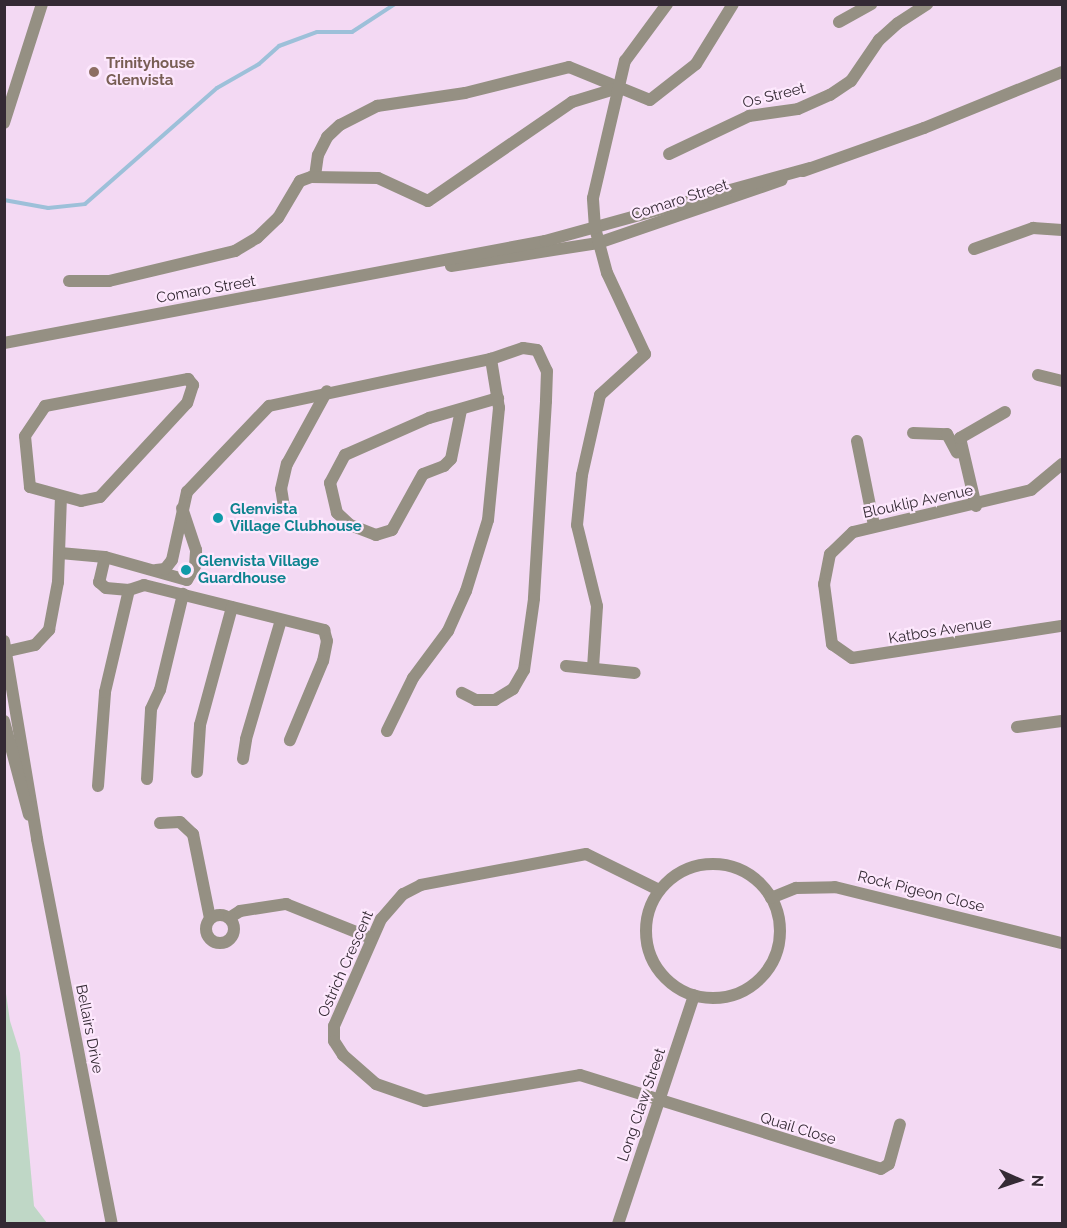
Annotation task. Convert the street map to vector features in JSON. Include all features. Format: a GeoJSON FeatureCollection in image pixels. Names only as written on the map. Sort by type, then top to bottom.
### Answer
{"type":"FeatureCollection","features":[{"type":"Feature","properties":{"kind":"street"},"geometry":{"type":"LineString","coordinates":[[4,123],[8,98],[42,4]]}},
{"type":"Feature","properties":{"kind":"street"},"geometry":{"type":"LineString","coordinates":[[593,669],[597,606],[577,525],[582,475],[600,394],[645,354],[612,286],[598,243],[593,198],[625,61],[667,4]]}},
{"type":"Feature","properties":{"kind":"street"},"geometry":{"type":"LineString","coordinates":[[315,176],[318,155],[327,137],[371,107],[465,93],[569,67],[582,69],[618,88],[650,100],[667,89],[696,64],[733,4]]}},
{"type":"Feature","properties":{"kind":"street"},"geometry":{"type":"LineString","coordinates":[[839,22],[871,4]]}},
{"type":"Feature","properties":{"kind":"street","name":"Os Street"},"geometry":{"type":"LineString","coordinates":[[669,154],[749,116],[798,109],[830,95],[850,81],[879,40],[898,22],[927,4]]}},
{"type":"Feature","properties":{"kind":"street","name":"Comaro Street"},"geometry":{"type":"LineString","coordinates":[[4,343],[413,268],[595,228],[810,168],[924,128],[1062,72]]}},
{"type":"Feature","properties":{"kind":"street"},"geometry":{"type":"LineString","coordinates":[[69,281],[109,281],[232,252],[256,238],[281,214],[300,181],[315,176],[382,178],[427,201],[572,102],[618,88]]}},
{"type":"Feature","properties":{"kind":"street","name":"Comaro Street"},"geometry":{"type":"LineString","coordinates":[[413,268],[482,264],[598,243],[764,188],[810,168]]}},
{"type":"Feature","properties":{"kind":"street"},"geometry":{"type":"LineString","coordinates":[[974,249],[1034,228],[1062,230]]}},
{"type":"Feature","properties":{"kind":"street"},"geometry":{"type":"LineString","coordinates":[[156,570],[165,569],[172,560],[182,508],[191,486],[265,408],[279,401],[491,359],[514,350],[531,348],[541,354],[547,371],[534,599],[524,670],[516,685],[489,702],[462,693]]}},
{"type":"Feature","properties":{"kind":"street"},"geometry":{"type":"LineString","coordinates":[[387,731],[413,678],[445,637],[466,591],[492,498],[498,398],[491,359]]}},
{"type":"Feature","properties":{"kind":"street"},"geometry":{"type":"LineString","coordinates":[[1038,375],[1062,381]]}},
{"type":"Feature","properties":{"kind":"street"},"geometry":{"type":"LineString","coordinates":[[177,380],[192,381],[187,403],[103,494],[88,501],[61,497],[32,488],[28,482],[25,436],[39,412],[52,403],[177,380]]}},
{"type":"Feature","properties":{"kind":"street"},"geometry":{"type":"LineString","coordinates":[[284,507],[281,489],[287,464],[327,391]]}},
{"type":"Feature","properties":{"kind":"street"},"geometry":{"type":"LineString","coordinates":[[460,410],[451,459],[444,466],[423,474],[392,530],[376,535],[350,525],[337,513],[330,483],[345,455],[429,418],[498,398]]}},
{"type":"Feature","properties":{"kind":"street"},"geometry":{"type":"LineString","coordinates":[[973,506],[960,438],[1005,412]]}},
{"type":"Feature","properties":{"kind":"street"},"geometry":{"type":"LineString","coordinates":[[913,432],[947,434],[951,438],[973,506]]}},
{"type":"Feature","properties":{"kind":"street"},"geometry":{"type":"LineString","coordinates":[[857,441],[874,525]]}},
{"type":"Feature","properties":{"kind":"street","name":"Blouklip Avenue"},"geometry":{"type":"LineString","coordinates":[[831,640],[824,584],[827,559],[844,537],[874,525],[973,506],[1031,490],[1062,464]]}},
{"type":"Feature","properties":{"kind":"street"},"geometry":{"type":"LineString","coordinates":[[5,649],[35,645],[47,634],[54,611],[60,554],[61,497]]}},
{"type":"Feature","properties":{"kind":"street"},"geometry":{"type":"LineString","coordinates":[[60,554],[105,557],[184,580],[193,572],[195,545],[182,508]]}},
{"type":"Feature","properties":{"kind":"street"},"geometry":{"type":"LineString","coordinates":[[105,557],[99,584],[106,588],[129,590],[144,585],[322,629],[327,637],[323,661],[290,740]]}},
{"type":"Feature","properties":{"kind":"street"},"geometry":{"type":"LineString","coordinates":[[98,786],[105,692],[129,590]]}},
{"type":"Feature","properties":{"kind":"street"},"geometry":{"type":"LineString","coordinates":[[147,779],[151,709],[160,690],[183,594]]}},
{"type":"Feature","properties":{"kind":"street"},"geometry":{"type":"LineString","coordinates":[[197,772],[200,725],[232,607]]}},
{"type":"Feature","properties":{"kind":"street"},"geometry":{"type":"LineString","coordinates":[[243,759],[246,739],[281,620]]}},
{"type":"Feature","properties":{"kind":"street","name":"Katbos Avenue"},"geometry":{"type":"LineString","coordinates":[[831,640],[842,654],[858,659],[1062,626]]}},
{"type":"Feature","properties":{"kind":"street","name":"Bellairs Drive"},"geometry":{"type":"LineString","coordinates":[[5,649],[36,839],[112,1224]]}},
{"type":"Feature","properties":{"kind":"street"},"geometry":{"type":"LineString","coordinates":[[566,666],[635,673]]}},
{"type":"Feature","properties":{"kind":"street","name":"Bellairs Drive"},"geometry":{"type":"LineString","coordinates":[[4,721],[36,839]]}},
{"type":"Feature","properties":{"kind":"street"},"geometry":{"type":"LineString","coordinates":[[1017,727],[1062,721]]}},
{"type":"Feature","properties":{"kind":"street"},"geometry":{"type":"LineString","coordinates":[[160,823],[180,822],[193,834],[210,918],[207,935],[222,943],[233,935],[229,918]]}},
{"type":"Feature","properties":{"kind":"street","name":"Ostrich Crescent"},"geometry":{"type":"LineString","coordinates":[[658,1102],[580,1075],[429,1101],[404,1096],[376,1084],[343,1055],[332,1034],[371,938],[393,903],[421,885],[581,855],[596,856],[659,890]]}},
{"type":"Feature","properties":{"kind":"street"},"geometry":{"type":"LineString","coordinates":[[717,863],[738,868],[757,880],[771,898],[780,932],[770,965],[745,990],[711,998],[694,995],[675,986],[659,971],[649,952],[645,931],[649,910],[659,890],[675,875],[695,866],[717,863]]}},
{"type":"Feature","properties":{"kind":"street","name":"Rock Pigeon Close"},"geometry":{"type":"LineString","coordinates":[[771,898],[796,888],[835,887],[1062,943]]}},
{"type":"Feature","properties":{"kind":"street"},"geometry":{"type":"LineString","coordinates":[[229,918],[240,911],[286,904],[371,938]]}},
{"type":"Feature","properties":{"kind":"street"},"geometry":{"type":"LineString","coordinates":[[210,918],[219,914],[229,918]]}},
{"type":"Feature","properties":{"kind":"street","name":"Long Claw Street"},"geometry":{"type":"LineString","coordinates":[[618,1224],[694,995]]}},
{"type":"Feature","properties":{"kind":"street","name":"Quail Close"},"geometry":{"type":"LineString","coordinates":[[658,1102],[881,1169],[889,1164],[900,1124]]}},
{"type":"Feature","properties":{"kind":"green space"},"geometry":{"type":"Polygon","coordinates":[[[4,980],[10,1021],[20,1053],[34,1206],[47,1223],[5,1223],[4,980]]]}},
{"type":"Feature","properties":{"kind":"waterway"},"geometry":{"type":"LineString","coordinates":[[4,200],[48,208],[85,204],[217,88],[259,64],[279,46],[317,32],[352,32],[395,4]]}},
{"type":"Feature","properties":{"kind":"place","name":"Trinityhouse Glenvista"},"geometry":{"type":"Point","coordinates":[94,72]}},
{"type":"Feature","properties":{"kind":"place","name":"Glenvista Village Clubhouse"},"geometry":{"type":"Point","coordinates":[218,518]}},
{"type":"Feature","properties":{"kind":"place","name":"Glenvista Village Guardhouse"},"geometry":{"type":"Point","coordinates":[186,570]}}]}
